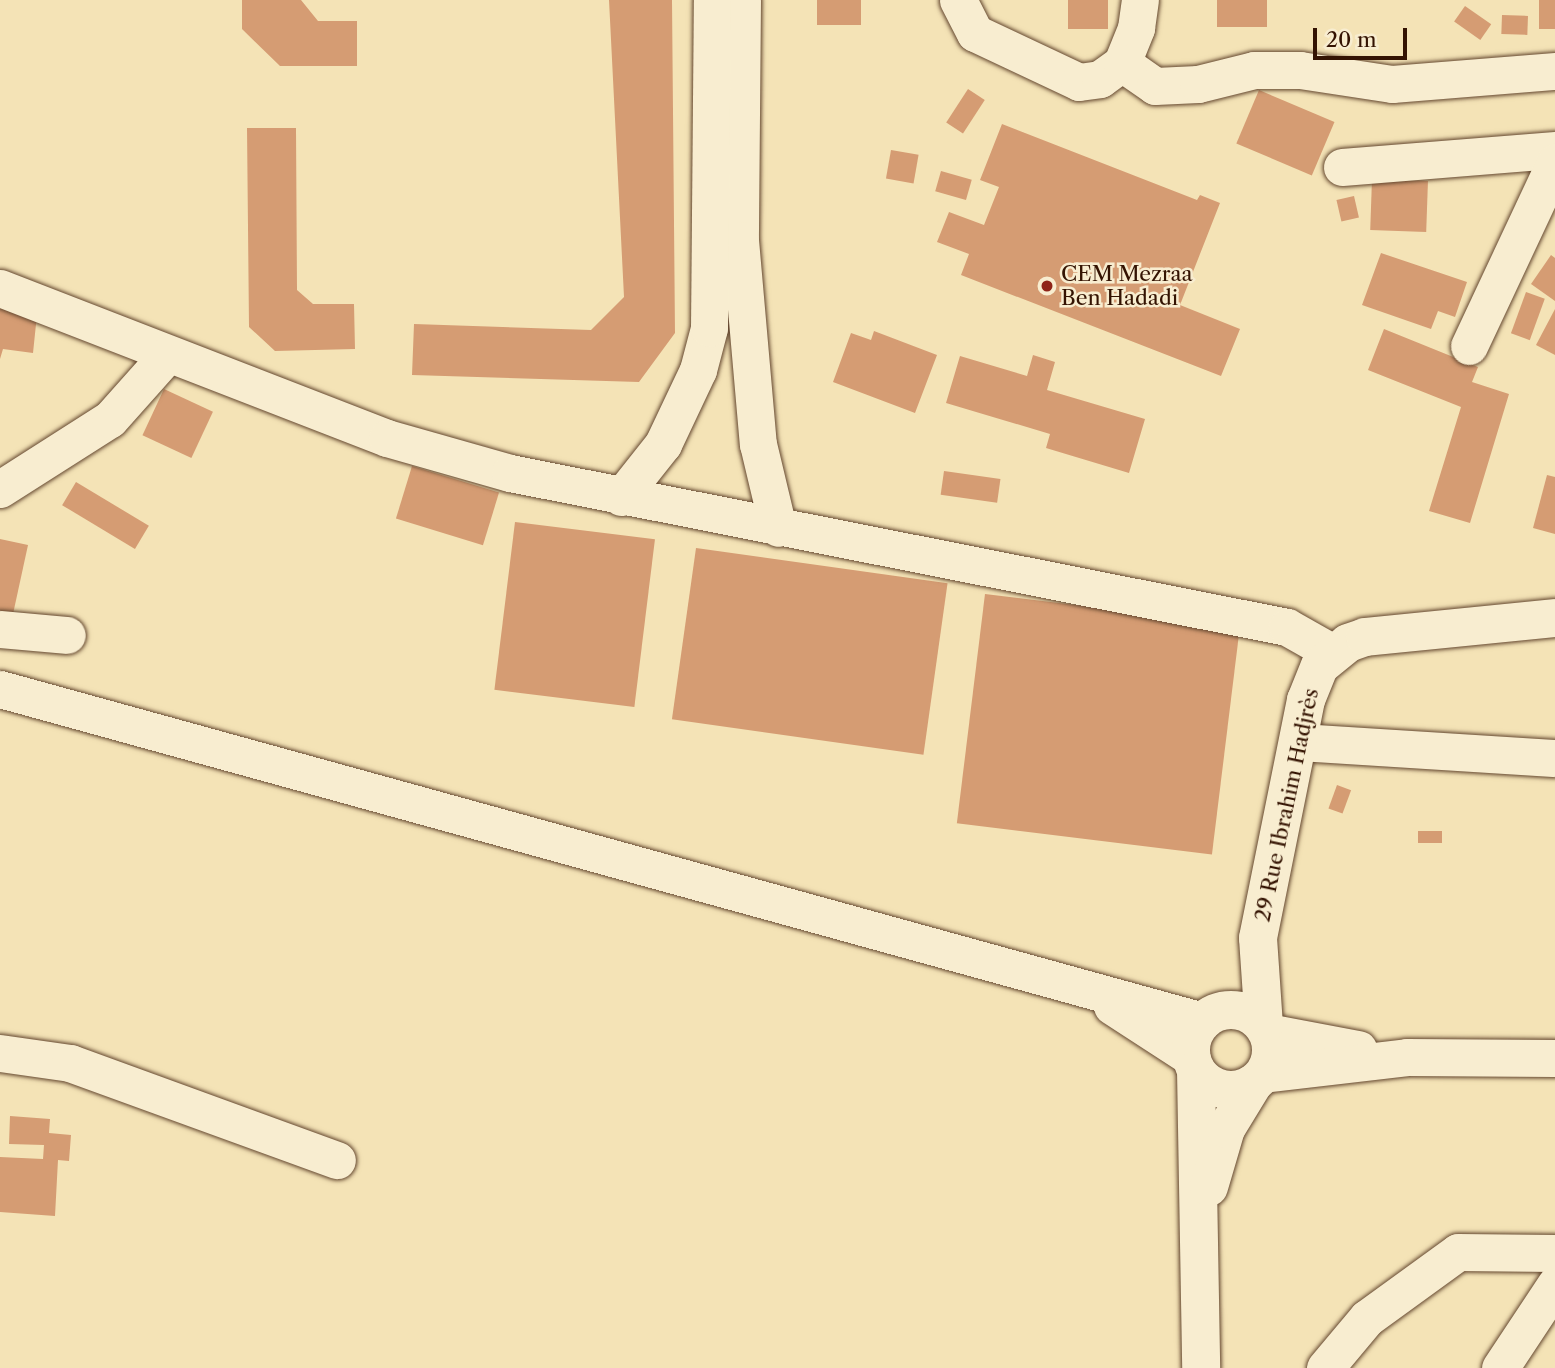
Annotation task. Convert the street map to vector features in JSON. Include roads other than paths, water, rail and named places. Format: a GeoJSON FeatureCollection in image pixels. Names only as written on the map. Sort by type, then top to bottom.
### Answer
{"type":"FeatureCollection","features":[{"type":"Feature","properties":{"kind":"main road","name":"29 Rue Ibrahim Hadjrès"},"geometry":{"type":"LineString","coordinates":[[1209,1017],[1240,978],[1258,938],[1311,682],[1333,653],[1366,637],[1555,618]]}},
{"type":"Feature","properties":{"kind":"main road","name":"29 Rue Ibrahim Hadjrès"},"geometry":{"type":"LineString","coordinates":[[1258,938],[1266,1029]]}},
{"type":"Feature","properties":{"kind":"main road"},"geometry":{"type":"LineString","coordinates":[[1198,1237],[1226,1129],[1272,1054],[1266,1029],[1242,1011],[1209,1017],[1193,1038],[1201,1368]]}},
{"type":"Feature","properties":{"kind":"main road"},"geometry":{"type":"LineString","coordinates":[[1194,1064],[1216,1087],[1259,1079]]}},
{"type":"Feature","properties":{"kind":"street"},"geometry":{"type":"LineString","coordinates":[[621,498],[663,444],[698,370],[709,328],[712,0]]}},
{"type":"Feature","properties":{"kind":"street"},"geometry":{"type":"LineString","coordinates":[[742,0],[740,240],[758,444],[778,528]]}},
{"type":"Feature","properties":{"kind":"street"},"geometry":{"type":"LineString","coordinates":[[958,0],[975,33],[1079,82],[1100,79],[1122,63],[1136,28],[1140,0]]}},
{"type":"Feature","properties":{"kind":"street"},"geometry":{"type":"LineString","coordinates":[[1122,63],[1155,86],[1198,84],[1254,71],[1300,71],[1392,84],[1555,71]]}},
{"type":"Feature","properties":{"kind":"street"},"geometry":{"type":"LineString","coordinates":[[1342,167],[1555,150]]}},
{"type":"Feature","properties":{"kind":"street"},"geometry":{"type":"LineString","coordinates":[[1469,346],[1555,162]]}},
{"type":"Feature","properties":{"kind":"street"},"geometry":{"type":"LineString","coordinates":[[0,288],[167,355],[387,438],[621,498],[1287,627],[1333,653]]}},
{"type":"Feature","properties":{"kind":"street"},"geometry":{"type":"LineString","coordinates":[[0,489],[110,419],[167,355]]}},
{"type":"Feature","properties":{"kind":"street"},"geometry":{"type":"LineString","coordinates":[[0,629],[67,635]]}},
{"type":"Feature","properties":{"kind":"street"},"geometry":{"type":"LineString","coordinates":[[8,696],[818,912],[1093,994],[1209,1017]]}},
{"type":"Feature","properties":{"kind":"street"},"geometry":{"type":"LineString","coordinates":[[1298,742],[1555,758]]}},
{"type":"Feature","properties":{"kind":"street"},"geometry":{"type":"LineString","coordinates":[[1093,994],[1194,1064]]}},
{"type":"Feature","properties":{"kind":"street"},"geometry":{"type":"LineString","coordinates":[[1266,1029],[1407,1057]]}},
{"type":"Feature","properties":{"kind":"street"},"geometry":{"type":"LineString","coordinates":[[0,1053],[71,1063],[337,1160]]}},
{"type":"Feature","properties":{"kind":"street"},"geometry":{"type":"LineString","coordinates":[[1259,1079],[1407,1057],[1555,1058]]}},
{"type":"Feature","properties":{"kind":"street"},"geometry":{"type":"LineString","coordinates":[[1325,1368],[1367,1318],[1458,1252],[1555,1252]]}},
{"type":"Feature","properties":{"kind":"street"},"geometry":{"type":"LineString","coordinates":[[1500,1368],[1555,1285]]}},
{"type":"Feature","properties":{"kind":"place","name":"CEM Mezraa Ben Hadadi"},"geometry":{"type":"Point","coordinates":[1047,286]}}]}
